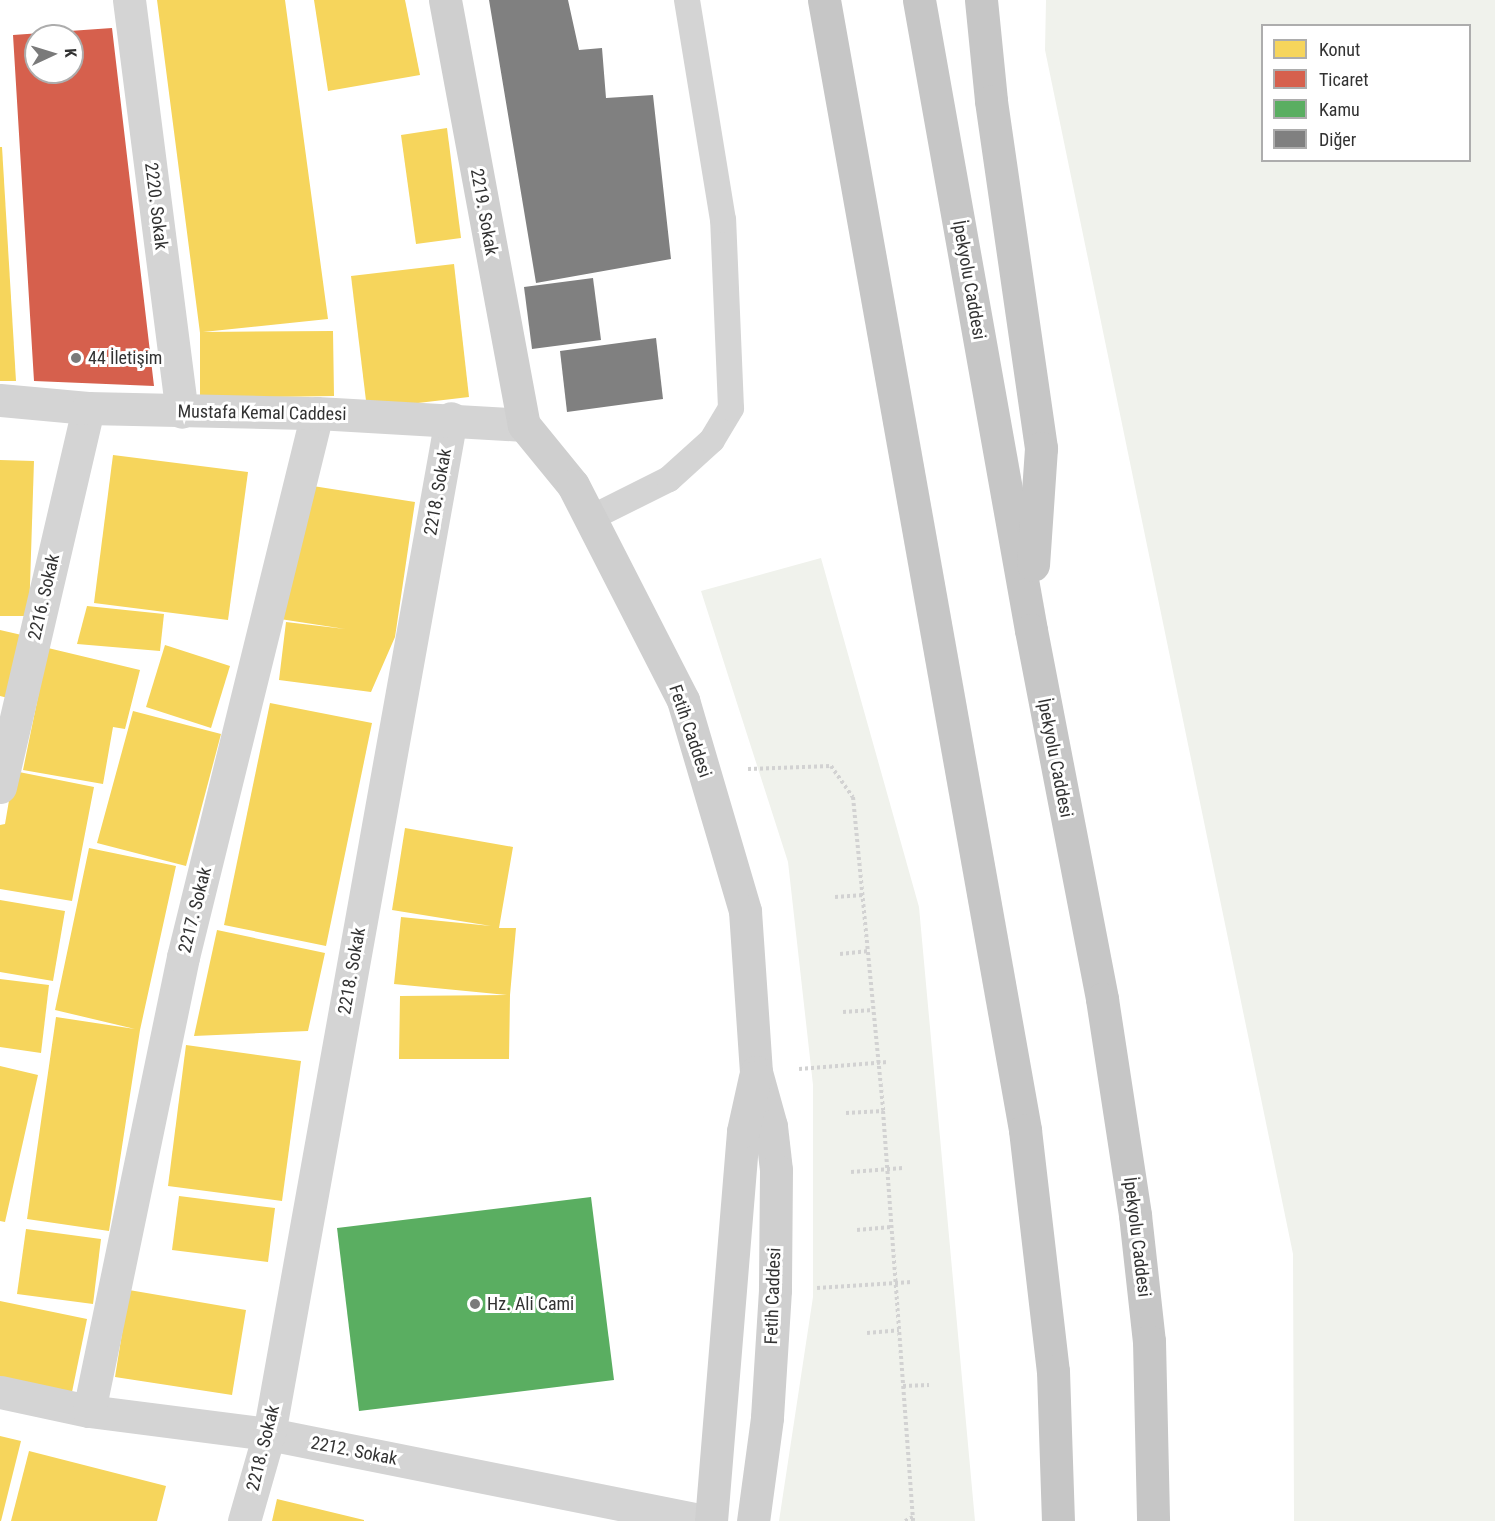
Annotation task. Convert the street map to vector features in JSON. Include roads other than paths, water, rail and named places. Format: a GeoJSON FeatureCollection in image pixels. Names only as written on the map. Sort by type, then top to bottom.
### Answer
{"type":"FeatureCollection","features":[{"type":"Feature","properties":{"kind":"highway"},"geometry":{"type":"LineString","coordinates":[[824,0],[1024,1130],[1053,1371],[1058,1521]]}},
{"type":"Feature","properties":{"kind":"highway","name":"İpekyolu Caddesi"},"geometry":{"type":"LineString","coordinates":[[919,0],[1031,630],[1102,999],[1135,1215],[1149,1341],[1153,1521]]}},
{"type":"Feature","properties":{"kind":"highway"},"geometry":{"type":"LineString","coordinates":[[981,0],[991,101],[1041,448],[1031,630]]}},
{"type":"Feature","properties":{"kind":"main road","name":"2219. Sokak"},"geometry":{"type":"LineString","coordinates":[[445,0],[524,425]]}},
{"type":"Feature","properties":{"kind":"main road","name":"Fetih Caddesi"},"geometry":{"type":"LineString","coordinates":[[524,425],[573,486],[683,700],[745,911],[756,1072],[771,1126],[776,1170],[775,1290],[767,1418],[753,1521]]}},
{"type":"Feature","properties":{"kind":"main road","name":"Fetih Caddesi"},"geometry":{"type":"LineString","coordinates":[[711,1521],[743,1131],[756,1072]]}},
{"type":"Feature","properties":{"kind":"street","name":"2220. Sokak"},"geometry":{"type":"LineString","coordinates":[[129,0],[182,412]]}},
{"type":"Feature","properties":{"kind":"street","name":"Mustafa Kemal Caddesi"},"geometry":{"type":"LineString","coordinates":[[0,400],[88,408],[451,418],[524,425]]}},
{"type":"Feature","properties":{"kind":"street","name":"2216. Sokak"},"geometry":{"type":"LineString","coordinates":[[0,787],[88,408]]}},
{"type":"Feature","properties":{"kind":"street","name":"2217. Sokak"},"geometry":{"type":"LineString","coordinates":[[89,1411],[183,957],[317,413]]}},
{"type":"Feature","properties":{"kind":"street","name":"2218. Sokak"},"geometry":{"type":"LineString","coordinates":[[244,1521],[269,1434],[451,418]]}},
{"type":"Feature","properties":{"kind":"street","name":"2212. Sokak"},"geometry":{"type":"LineString","coordinates":[[0,1392],[89,1411],[269,1434],[705,1521]]}},
{"type":"Feature","properties":{"kind":"lane"},"geometry":{"type":"LineString","coordinates":[[591,518],[669,479],[712,440],[731,408],[723,220],[687,0]]}},
{"type":"Feature","properties":{"kind":"place","name":"44 İletişim"},"geometry":{"type":"Point","coordinates":[76,358]}},
{"type":"Feature","properties":{"kind":"place","name":"Hz. Ali Cami"},"geometry":{"type":"Point","coordinates":[475,1304]}}]}
